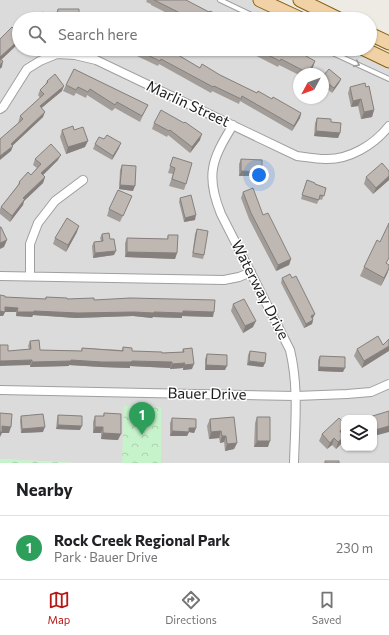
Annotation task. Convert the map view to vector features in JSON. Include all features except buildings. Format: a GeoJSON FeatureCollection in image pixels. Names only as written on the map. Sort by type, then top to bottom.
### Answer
{"type":"FeatureCollection","features":[{"type":"Feature","properties":{"kind":"main road"},"geometry":{"type":"LineString","coordinates":[[260,0],[285,12]]}},
{"type":"Feature","properties":{"kind":"main road"},"geometry":{"type":"LineString","coordinates":[[297,12],[299,0],[324,12]]}},
{"type":"Feature","properties":{"kind":"main road"},"geometry":{"type":"LineString","coordinates":[[377,37],[389,43]]}},
{"type":"Feature","properties":{"kind":"main road"},"geometry":{"type":"LineString","coordinates":[[377,55],[389,61]]}},
{"type":"Feature","properties":{"kind":"street","name":"Marlin Street"},"geometry":{"type":"LineString","coordinates":[[0,110],[27,69],[52,56]]}},
{"type":"Feature","properties":{"kind":"street","name":"Marlin Street"},"geometry":{"type":"LineString","coordinates":[[79,56],[96,60],[297,156],[326,160],[354,154],[365,148],[389,126]]}},
{"type":"Feature","properties":{"kind":"street","name":"Waterway Drive"},"geometry":{"type":"LineString","coordinates":[[232,125],[218,149],[213,164],[212,186],[215,200],[221,214],[252,272],[290,350],[295,368],[296,396],[294,463]]}},
{"type":"Feature","properties":{"kind":"street"},"geometry":{"type":"LineString","coordinates":[[30,276],[30,244],[38,223],[55,201],[83,180]]}},
{"type":"Feature","properties":{"kind":"street"},"geometry":{"type":"LineString","coordinates":[[0,276],[224,280],[239,277],[252,272]]}},
{"type":"Feature","properties":{"kind":"street","name":"Bauer Drive"},"geometry":{"type":"LineString","coordinates":[[0,390],[296,396],[371,392],[389,384]]}},
{"type":"Feature","properties":{"kind":"lane"},"geometry":{"type":"LineString","coordinates":[[220,0],[245,12]]}},
{"type":"Feature","properties":{"kind":"lane"},"geometry":{"type":"LineString","coordinates":[[339,56],[389,79]]}},
{"type":"Feature","properties":{"kind":"shaded area"},"geometry":{"type":"Polygon","coordinates":[[[0,0],[260,0],[286,12],[12,12],[12,56],[377,55],[389,61],[389,463],[76,463],[0,459],[0,0]]]}},
{"type":"Feature","properties":{"kind":"green space"},"geometry":{"type":"Polygon","coordinates":[[[124,406],[161,407],[161,463],[122,463],[124,406]]]}},
{"type":"Feature","properties":{"kind":"green space"},"geometry":{"type":"Polygon","coordinates":[[[0,459],[76,463],[0,463],[0,459]]]}},
{"type":"Feature","properties":{"kind":"place","name":"Rock Creek Regional Park"},"geometry":{"type":"Point","coordinates":[142,435]}}]}
